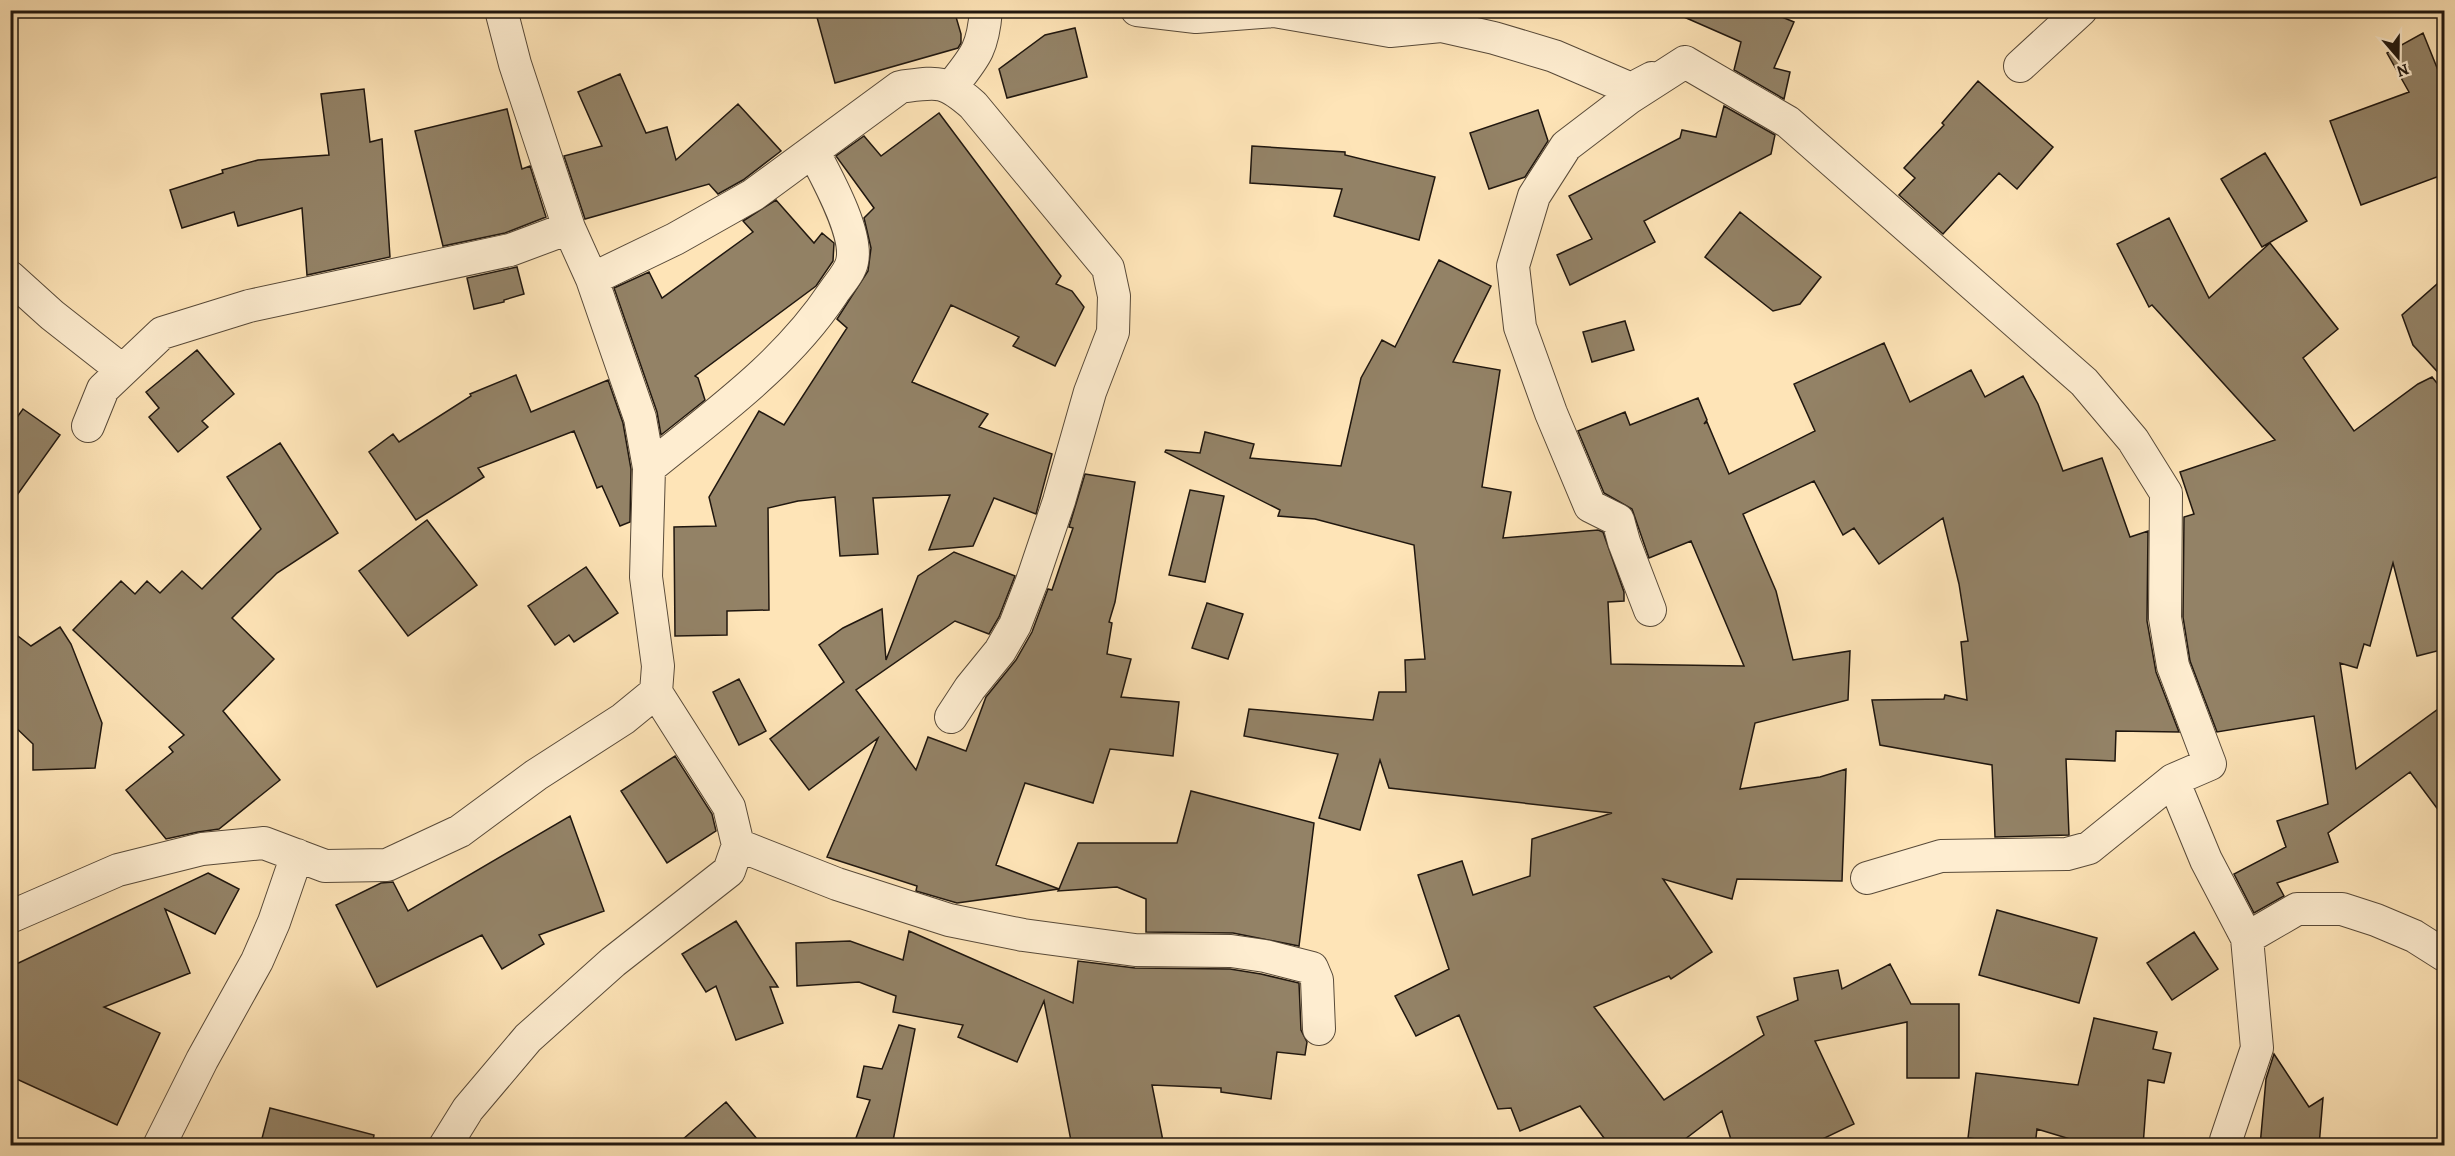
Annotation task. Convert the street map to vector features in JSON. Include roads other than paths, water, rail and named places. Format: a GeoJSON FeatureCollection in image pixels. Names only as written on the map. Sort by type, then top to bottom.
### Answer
{"type":"FeatureCollection","features":[{"type":"Feature","properties":{"kind":"street"},"geometry":{"type":"LineString","coordinates":[[445,1146],[468,1108],[528,1038],[613,962],[729,871],[738,845],[729,807],[656,692],[658,666],[646,577],[649,468],[640,418],[592,279],[568,228],[515,64],[501,10]]}},
{"type":"Feature","properties":{"kind":"street"},"geometry":{"type":"LineString","coordinates":[[952,86],[975,57],[984,37],[986,10]]}},
{"type":"Feature","properties":{"kind":"street"},"geometry":{"type":"LineString","coordinates":[[1137,10],[1196,16],[1274,11],[1390,31],[1414,20],[1494,38],[1554,56],[1631,89],[1684,62]]}},
{"type":"Feature","properties":{"kind":"street"},"geometry":{"type":"LineString","coordinates":[[2020,66],[2081,10]]}},
{"type":"Feature","properties":{"kind":"street"},"geometry":{"type":"LineString","coordinates":[[1650,610],[1624,543],[1618,520],[1590,506],[1551,413],[1520,327],[1513,266],[1534,196],[1566,146],[1629,98],[1684,62]]}},
{"type":"Feature","properties":{"kind":"street"},"geometry":{"type":"LineString","coordinates":[[1684,62],[1788,122],[2084,382],[2133,440],[2166,493],[2165,618],[2173,666],[2210,764],[2173,780],[2088,848],[2067,854],[1941,856],[1867,878]]}},
{"type":"Feature","properties":{"kind":"street"},"geometry":{"type":"LineString","coordinates":[[592,279],[675,239],[753,195],[900,87],[928,83],[952,86],[973,105],[1108,268],[1114,296],[1113,332],[1090,392],[1059,501],[1024,603],[1000,651],[970,688],[951,717]]}},
{"type":"Feature","properties":{"kind":"street"},"geometry":{"type":"LineString","coordinates":[[649,468],[748,389],[788,350],[824,306],[852,262],[848,228],[832,188],[813,151]]}},
{"type":"Feature","properties":{"kind":"street"},"geometry":{"type":"LineString","coordinates":[[88,426],[103,389],[162,333],[249,306],[510,250],[568,228]]}},
{"type":"Feature","properties":{"kind":"street"},"geometry":{"type":"LineString","coordinates":[[10,277],[52,315],[122,370]]}},
{"type":"Feature","properties":{"kind":"street"},"geometry":{"type":"LineString","coordinates":[[10,917],[118,870],[202,849],[264,843],[326,866],[387,865],[460,831],[536,775],[623,719],[656,692]]}},
{"type":"Feature","properties":{"kind":"street"},"geometry":{"type":"LineString","coordinates":[[2173,780],[2206,860],[2247,938],[2257,1048],[2226,1140],[2227,1146]]}},
{"type":"Feature","properties":{"kind":"street"},"geometry":{"type":"LineString","coordinates":[[738,845],[837,884],[949,920],[1023,935],[1135,950],[1231,951],[1265,956],[1312,968],[1317,980],[1319,1029]]}},
{"type":"Feature","properties":{"kind":"street"},"geometry":{"type":"LineString","coordinates":[[159,1146],[202,1060],[257,961],[274,922],[297,855]]}},
{"type":"Feature","properties":{"kind":"street"},"geometry":{"type":"LineString","coordinates":[[2247,938],[2297,909],[2342,909],[2414,936],[2445,955]]}}]}
